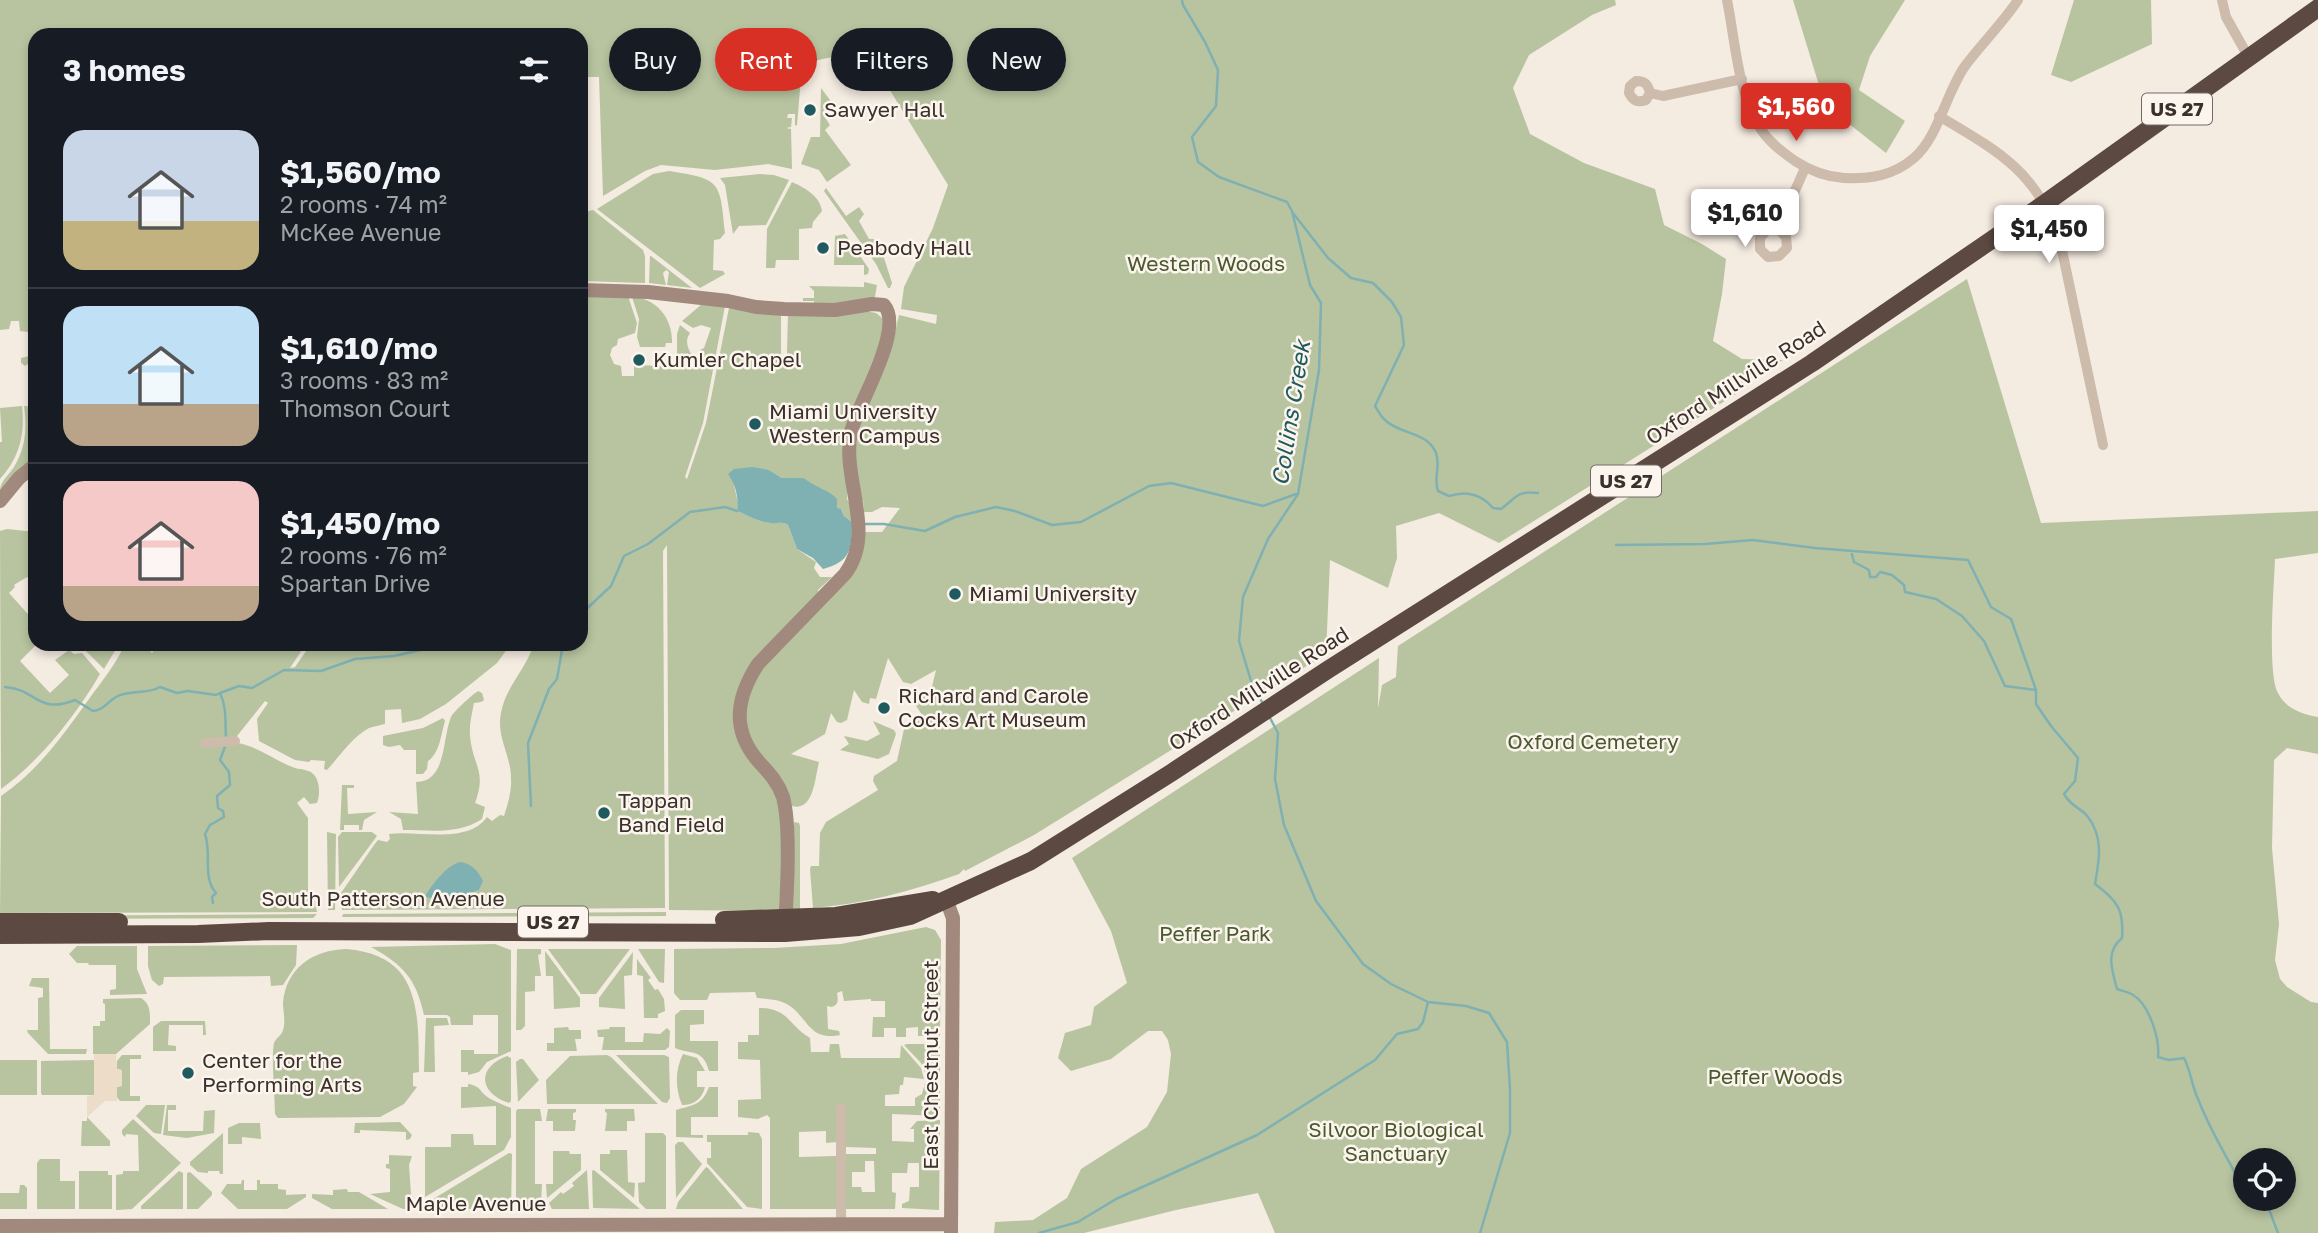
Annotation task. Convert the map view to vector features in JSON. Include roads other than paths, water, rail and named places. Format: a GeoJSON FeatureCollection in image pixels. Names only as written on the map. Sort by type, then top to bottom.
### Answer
{"type":"FeatureCollection","features":[{"type":"Feature","properties":{"kind":"highway","name":"Oxford Millville Road"},"geometry":{"type":"LineString","coordinates":[[947,899],[1031,861],[1812,363],[2044,204],[2318,8]]}},
{"type":"Feature","properties":{"kind":"highway","name":"South Patterson Avenue"},"geometry":{"type":"LineString","coordinates":[[0,922],[859,927],[910,916],[947,899]]}},
{"type":"Feature","properties":{"kind":"highway","name":"South Patterson Avenue"},"geometry":{"type":"LineString","coordinates":[[0,935],[785,926]]}},
{"type":"Feature","properties":{"kind":"street"},"geometry":{"type":"LineString","coordinates":[[1727,0],[1749,108],[1760,129],[1777,149],[1805,168],[1835,177],[1866,178],[1893,172],[1916,157],[1930,136],[1951,89],[1966,65],[2006,19],[2018,0]]}},
{"type":"Feature","properties":{"kind":"street"},"geometry":{"type":"LineString","coordinates":[[2222,0],[2226,17],[2249,58]]}},
{"type":"Feature","properties":{"kind":"street"},"geometry":{"type":"LineString","coordinates":[[1650,93],[1663,96],[1742,79]]}},
{"type":"Feature","properties":{"kind":"street"},"geometry":{"type":"LineString","coordinates":[[1940,116],[2007,158],[2044,204],[2059,236],[2103,445]]}},
{"type":"Feature","properties":{"kind":"street"},"geometry":{"type":"LineString","coordinates":[[1778,229],[1805,168]]}},
{"type":"Feature","properties":{"kind":"street"},"geometry":{"type":"LineString","coordinates":[[588,290],[648,292],[784,309],[835,310],[872,304],[884,305],[889,311],[891,320],[886,345],[855,421],[849,446],[859,537],[855,557],[845,574],[767,653],[751,675],[741,702],[741,737],[776,780],[786,815],[785,926]]}},
{"type":"Feature","properties":{"kind":"street"},"geometry":{"type":"LineString","coordinates":[[0,501],[28,471]]}},
{"type":"Feature","properties":{"kind":"street"},"geometry":{"type":"LineString","coordinates":[[205,743],[235,741]]}},
{"type":"Feature","properties":{"kind":"street","name":"East Chestnut Street"},"geometry":{"type":"LineString","coordinates":[[947,899],[953,918],[951,1228]]}},
{"type":"Feature","properties":{"kind":"street"},"geometry":{"type":"LineString","coordinates":[[841,1108],[841,1224]]}},
{"type":"Feature","properties":{"kind":"street","name":"Maple Avenue"},"geometry":{"type":"LineString","coordinates":[[0,1226],[760,1229],[841,1224],[951,1228]]}},
{"type":"Feature","properties":{"kind":"water"},"geometry":{"type":"Polygon","coordinates":[[[752,467],[769,470],[782,478],[804,478],[837,499],[837,508],[852,522],[850,546],[844,558],[823,569],[813,558],[797,549],[788,525],[762,522],[737,511],[736,492],[728,474],[734,469],[752,467]]]}},
{"type":"Feature","properties":{"kind":"water"},"geometry":{"type":"Polygon","coordinates":[[[456,863],[471,866],[479,874],[483,881],[479,890],[447,900],[425,897],[435,881],[456,863]]]}},
{"type":"Feature","properties":{"kind":"waterway","name":"Collins Creek"},"geometry":{"type":"LineString","coordinates":[[1182,0],[1218,70],[1216,106],[1192,137],[1198,162],[1219,177],[1287,202],[1292,211],[1310,285],[1321,303],[1319,370],[1298,494],[1268,539],[1243,597],[1239,641],[1251,681],[1263,704]]}},
{"type":"Feature","properties":{"kind":"waterway"},"geometry":{"type":"LineString","coordinates":[[1293,213],[1328,258],[1351,278],[1373,283],[1392,302],[1401,317],[1404,345],[1375,406],[1391,425],[1420,437],[1432,446],[1437,458],[1438,491],[1449,496],[1462,493],[1473,495],[1484,499],[1493,508],[1501,509],[1521,494],[1538,493]]}},
{"type":"Feature","properties":{"kind":"waterway"},"geometry":{"type":"LineString","coordinates":[[862,524],[884,524],[925,531],[955,517],[996,507],[1052,525],[1081,522],[1149,486],[1171,483],[1263,506],[1296,494]]}},
{"type":"Feature","properties":{"kind":"waterway"},"geometry":{"type":"LineString","coordinates":[[588,607],[611,586],[624,556],[648,544],[690,512],[725,507],[737,511]]}},
{"type":"Feature","properties":{"kind":"waterway"},"geometry":{"type":"LineString","coordinates":[[1616,545],[1705,544],[1753,540],[1815,548],[1968,560],[1991,607],[2011,619],[2036,690],[2036,704],[2078,758],[2075,781],[2064,794],[2093,825],[2099,850],[2095,884],[2114,901],[2122,920],[2122,938],[2113,949],[2111,962],[2117,989],[2131,994],[2144,1006],[2155,1032],[2158,1057],[2169,1060],[2184,1058],[2208,1122],[2233,1169]]}},
{"type":"Feature","properties":{"kind":"waterway"},"geometry":{"type":"LineString","coordinates":[[1851,551],[1854,562],[1869,570],[1870,577],[1876,577],[1880,572],[1892,575],[1904,585],[1905,592],[1936,599],[1962,616],[1984,641],[2005,686],[2036,690]]}},
{"type":"Feature","properties":{"kind":"waterway"},"geometry":{"type":"LineString","coordinates":[[226,738],[225,709],[220,693],[239,686],[252,688],[284,670],[321,671],[355,659],[416,651]]}},
{"type":"Feature","properties":{"kind":"waterway"},"geometry":{"type":"LineString","coordinates":[[531,806],[528,743],[549,689],[557,679],[562,651]]}},
{"type":"Feature","properties":{"kind":"waterway"},"geometry":{"type":"LineString","coordinates":[[5,687],[53,705],[75,700],[93,711],[121,695],[160,687],[177,693],[220,693]]}},
{"type":"Feature","properties":{"kind":"waterway","name":"Collins Creek"},"geometry":{"type":"LineString","coordinates":[[1269,716],[1278,733],[1275,779],[1284,825],[1316,901],[1363,964],[1391,984],[1428,1002],[1466,1006],[1489,1013],[1507,1042],[1510,1133],[1480,1233]]}},
{"type":"Feature","properties":{"kind":"waterway"},"geometry":{"type":"LineString","coordinates":[[213,903],[212,897],[216,893],[209,880],[205,834],[210,825],[224,817],[223,811],[218,808],[217,796],[230,785],[229,772],[220,760],[226,744]]}},
{"type":"Feature","properties":{"kind":"waterway"},"geometry":{"type":"LineString","coordinates":[[1039,1233],[1078,1222],[1116,1199],[1257,1135],[1375,1060],[1397,1034],[1418,1029],[1423,1022],[1428,1002]]}},
{"type":"Feature","properties":{"kind":"waterway"},"geometry":{"type":"LineString","coordinates":[[2270,1211],[2278,1233]]}},
{"type":"Feature","properties":{"kind":"place","name":"Sawyer Hall"},"geometry":{"type":"Point","coordinates":[810,110]}},
{"type":"Feature","properties":{"kind":"place","name":"Peabody Hall"},"geometry":{"type":"Point","coordinates":[823,248]}},
{"type":"Feature","properties":{"kind":"place","name":"Kumler Chapel"},"geometry":{"type":"Point","coordinates":[639,360]}},
{"type":"Feature","properties":{"kind":"place","name":"Miami University Western Campus"},"geometry":{"type":"Point","coordinates":[755,424]}},
{"type":"Feature","properties":{"kind":"place","name":"Miami University"},"geometry":{"type":"Point","coordinates":[955,594]}},
{"type":"Feature","properties":{"kind":"place","name":"Richard and Carole Cocks Art Museum"},"geometry":{"type":"Point","coordinates":[884,708]}},
{"type":"Feature","properties":{"kind":"place","name":"Tappan Band Field"},"geometry":{"type":"Point","coordinates":[604,813]}},
{"type":"Feature","properties":{"kind":"place","name":"Center for the Performing Arts"},"geometry":{"type":"Point","coordinates":[188,1073]}},
{"type":"Feature","properties":{"kind":"park label","name":"Western Woods"},"geometry":{"type":"Point","coordinates":[1206,264]}},
{"type":"Feature","properties":{"kind":"park label","name":"Oxford Cemetery"},"geometry":{"type":"Point","coordinates":[1593,742]}},
{"type":"Feature","properties":{"kind":"park label","name":"Peffer Park"},"geometry":{"type":"Point","coordinates":[1215,934]}},
{"type":"Feature","properties":{"kind":"park label","name":"Peffer Woods"},"geometry":{"type":"Point","coordinates":[1775,1077]}},
{"type":"Feature","properties":{"kind":"park label","name":"Silvoor Biological Sanctuary"},"geometry":{"type":"Point","coordinates":[1396,1142]}}]}
